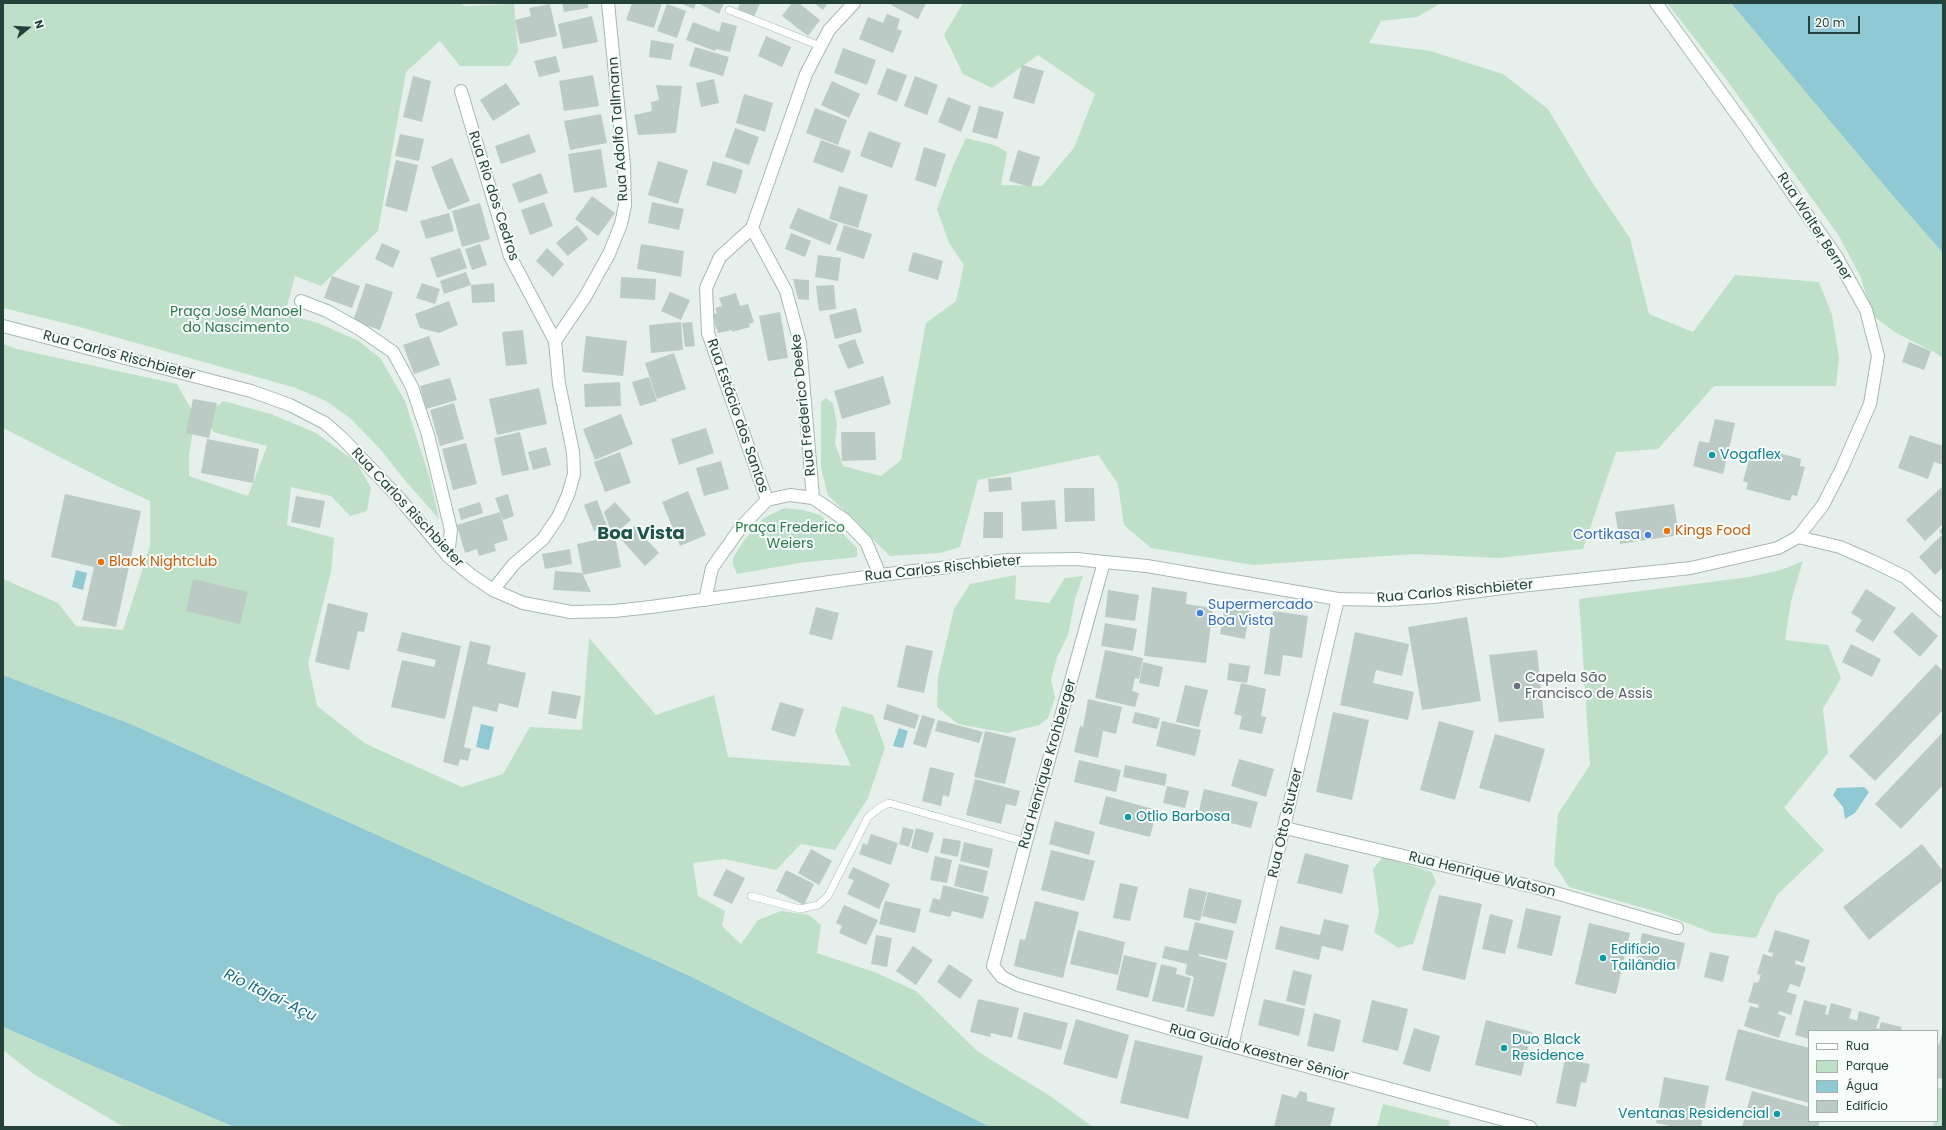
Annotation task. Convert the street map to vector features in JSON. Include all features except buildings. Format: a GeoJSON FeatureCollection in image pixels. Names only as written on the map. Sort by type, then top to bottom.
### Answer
{"type":"FeatureCollection","features":[{"type":"Feature","properties":{"kind":"street","name":"Rua Adolfo Tallmann"},"geometry":{"type":"LineString","coordinates":[[555,341],[585,297],[609,254],[621,224],[625,205],[624,165],[608,3]]}},
{"type":"Feature","properties":{"kind":"street"},"geometry":{"type":"LineString","coordinates":[[752,228],[806,74],[829,30],[854,3]]}},
{"type":"Feature","properties":{"kind":"street","name":"Rua Walter Berner"},"geometry":{"type":"LineString","coordinates":[[1656,3],[1739,116],[1836,256],[1866,310],[1878,356],[1870,404],[1841,470],[1823,504],[1798,536]]}},
{"type":"Feature","properties":{"kind":"street","name":"Rua Rio dos Cedros"},"geometry":{"type":"LineString","coordinates":[[461,91],[510,256],[555,341]]}},
{"type":"Feature","properties":{"kind":"street","name":"Rua Frederico Deeke"},"geometry":{"type":"LineString","coordinates":[[752,228],[786,291],[800,343],[813,498]]}},
{"type":"Feature","properties":{"kind":"street","name":"Rua Estácio dos Santos"},"geometry":{"type":"LineString","coordinates":[[752,228],[720,257],[706,288],[706,315],[708,333],[716,360],[767,500]]}},
{"type":"Feature","properties":{"kind":"street"},"geometry":{"type":"LineString","coordinates":[[301,301],[327,311],[362,330],[393,352],[412,387],[428,435],[450,530],[448,556]]}},
{"type":"Feature","properties":{"kind":"street","name":"Rua Carlos Rischbieter"},"geometry":{"type":"LineString","coordinates":[[3,326],[245,389],[290,405],[325,423],[342,438],[400,499],[448,556],[470,575],[493,590],[523,603],[571,612],[614,611],[705,600],[880,575],[1008,560],[1077,559],[1154,568],[1338,599],[1386,600],[1434,597],[1510,587],[1691,568],[1778,548],[1798,536]]}},
{"type":"Feature","properties":{"kind":"street"},"geometry":{"type":"LineString","coordinates":[[493,590],[514,564],[543,539],[558,517],[568,495],[574,474],[573,452],[559,384],[555,341]]}},
{"type":"Feature","properties":{"kind":"street"},"geometry":{"type":"LineString","coordinates":[[705,600],[712,568],[741,527],[767,500],[790,495],[813,498],[845,520],[866,542],[880,575]]}},
{"type":"Feature","properties":{"kind":"street"},"geometry":{"type":"LineString","coordinates":[[1798,536],[1840,547],[1872,560],[1905,577],[1943,611]]}},
{"type":"Feature","properties":{"kind":"street","name":"Rua Henrique Krohberger"},"geometry":{"type":"LineString","coordinates":[[993,966],[1104,562]]}},
{"type":"Feature","properties":{"kind":"street","name":"Rua Otto Stutzer"},"geometry":{"type":"LineString","coordinates":[[1232,1046],[1285,828],[1338,599]]}},
{"type":"Feature","properties":{"kind":"street","name":"Rua Henrique Watson"},"geometry":{"type":"LineString","coordinates":[[1285,828],[1535,887],[1677,928]]}},
{"type":"Feature","properties":{"kind":"street","name":"Rua Guido Kaestner Sênior"},"geometry":{"type":"LineString","coordinates":[[993,966],[1002,977],[1018,985],[1232,1046],[1530,1127]]}},
{"type":"Feature","properties":{"kind":"lane"},"geometry":{"type":"LineString","coordinates":[[729,10],[820,46]]}},
{"type":"Feature","properties":{"kind":"lane"},"geometry":{"type":"LineString","coordinates":[[751,896],[800,909],[818,905],[828,896],[868,817],[888,803],[1026,842]]}},
{"type":"Feature","properties":{"kind":"green space","name":"Praça José Manoel do Nascimento"},"geometry":{"type":"Polygon","coordinates":[[[3,3],[461,3],[464,6],[514,4],[518,52],[509,66],[460,66],[440,41],[406,72],[378,231],[321,286],[295,276],[285,314],[318,323],[359,341],[381,359],[405,401],[430,479],[439,519],[380,449],[350,418],[326,401],[296,388],[76,326],[3,308],[3,3]]]}},
{"type":"Feature","properties":{"kind":"green space"},"geometry":{"type":"Polygon","coordinates":[[[963,3],[1441,3],[1417,17],[1381,21],[1369,43],[1430,51],[1503,74],[1548,109],[1592,182],[1630,238],[1649,314],[1693,332],[1735,275],[1819,282],[1832,315],[1839,358],[1836,386],[1714,386],[1658,449],[1616,452],[1583,549],[1498,558],[1415,554],[1253,565],[1151,548],[1124,525],[1118,484],[1098,455],[978,480],[960,547],[940,553],[890,556],[828,495],[821,468],[821,402],[826,398],[833,403],[837,424],[835,443],[843,466],[881,476],[901,460],[926,323],[956,301],[964,265],[949,243],[937,209],[953,166],[966,138],[994,145],[1007,152],[1001,185],[1042,186],[1074,148],[1095,94],[1038,55],[992,88],[963,74],[944,35],[963,3]]]}},
{"type":"Feature","properties":{"kind":"green space"},"geometry":{"type":"Polygon","coordinates":[[[1667,3],[1731,3],[1943,253],[1943,358],[1896,333],[1872,315],[1861,278],[1839,236],[1726,79],[1667,3]]]}},
{"type":"Feature","properties":{"kind":"green space"},"geometry":{"type":"Polygon","coordinates":[[[3,344],[17,349],[177,384],[195,416],[189,455],[189,476],[248,496],[267,446],[213,432],[206,415],[223,401],[271,414],[316,433],[356,462],[371,488],[367,511],[350,516],[331,496],[291,487],[287,525],[334,538],[331,572],[308,663],[317,706],[366,744],[462,787],[503,774],[530,727],[582,730],[589,638],[656,715],[714,695],[728,757],[851,766],[835,731],[842,706],[873,715],[885,748],[868,798],[835,850],[801,844],[776,870],[724,859],[693,863],[698,896],[725,911],[722,926],[741,944],[758,920],[781,911],[809,915],[821,925],[817,953],[877,973],[916,991],[977,1051],[1050,1096],[1093,1127],[990,1127],[690,976],[133,725],[3,675],[3,579],[58,603],[76,626],[123,630],[150,546],[150,501],[111,483],[3,428],[3,344]]]}},
{"type":"Feature","properties":{"kind":"green space","name":"Praça Frederico Weiers"},"geometry":{"type":"Polygon","coordinates":[[[784,508],[803,510],[820,515],[842,533],[857,548],[857,557],[799,563],[737,574],[733,565],[733,558],[745,539],[764,518],[784,508]]]}},
{"type":"Feature","properties":{"kind":"green space"},"geometry":{"type":"Polygon","coordinates":[[[1803,561],[1791,601],[1785,640],[1828,645],[1841,678],[1823,709],[1828,753],[1784,808],[1824,850],[1777,895],[1756,938],[1713,933],[1658,912],[1569,887],[1554,864],[1558,814],[1590,765],[1579,599],[1749,577],[1781,570],[1803,561]]]}},
{"type":"Feature","properties":{"kind":"green space"},"geometry":{"type":"Polygon","coordinates":[[[1016,575],[1015,599],[1049,603],[1065,578],[1083,576],[1075,599],[1068,635],[1057,657],[1051,680],[1055,698],[1048,718],[1039,725],[1007,733],[958,724],[937,707],[938,677],[954,609],[970,584],[1016,575]]]}},
{"type":"Feature","properties":{"kind":"green space"},"geometry":{"type":"Polygon","coordinates":[[[1383,857],[1432,872],[1436,882],[1431,891],[1413,944],[1398,948],[1374,932],[1379,912],[1373,869],[1383,857]]]}},
{"type":"Feature","properties":{"kind":"green space"},"geometry":{"type":"Polygon","coordinates":[[[3,1027],[234,1127],[124,1127],[35,1075],[3,1050],[3,1027]]]}},
{"type":"Feature","properties":{"kind":"green space"},"geometry":{"type":"Polygon","coordinates":[[[1938,1087],[1943,1089],[1943,1127],[1932,1127],[1934,1122],[1938,1122],[1938,1087]]]}},
{"type":"Feature","properties":{"kind":"green space"},"geometry":{"type":"Polygon","coordinates":[[[1383,1104],[1450,1121],[1449,1127],[1377,1127],[1383,1104]]]}},
{"type":"Feature","properties":{"kind":"water"},"geometry":{"type":"Polygon","coordinates":[[[1731,3],[1943,3],[1943,253],[1889,191],[1731,3]]]}},
{"type":"Feature","properties":{"kind":"water"},"geometry":{"type":"Polygon","coordinates":[[[76,570],[87,573],[83,590],[72,587],[76,570]]]}},
{"type":"Feature","properties":{"kind":"water","name":"Rio Itajaí-Açu"},"geometry":{"type":"Polygon","coordinates":[[[3,675],[133,725],[690,976],[990,1127],[234,1127],[3,1027],[3,675]]]}},
{"type":"Feature","properties":{"kind":"water"},"geometry":{"type":"Polygon","coordinates":[[[481,724],[494,727],[489,750],[476,747],[481,724]]]}},
{"type":"Feature","properties":{"kind":"water"},"geometry":{"type":"Polygon","coordinates":[[[899,728],[908,731],[903,748],[893,746],[899,728]]]}},
{"type":"Feature","properties":{"kind":"water"},"geometry":{"type":"Polygon","coordinates":[[[1864,787],[1869,792],[1855,813],[1845,819],[1843,807],[1833,795],[1837,788],[1864,787]]]}},
{"type":"Feature","properties":{"kind":"place","name":"Vogaflex"},"geometry":{"type":"Point","coordinates":[1712,455]}},
{"type":"Feature","properties":{"kind":"place","name":"Kings Food"},"geometry":{"type":"Point","coordinates":[1667,531]}},
{"type":"Feature","properties":{"kind":"place","name":"Cortikasa"},"geometry":{"type":"Point","coordinates":[1648,535]}},
{"type":"Feature","properties":{"kind":"place","name":"Black Nightclub"},"geometry":{"type":"Point","coordinates":[101,562]}},
{"type":"Feature","properties":{"kind":"place","name":"Supermercado Boa Vista"},"geometry":{"type":"Point","coordinates":[1200,613]}},
{"type":"Feature","properties":{"kind":"place","name":"Capela São Francisco de Assis"},"geometry":{"type":"Point","coordinates":[1517,686]}},
{"type":"Feature","properties":{"kind":"place","name":"Otlio Barbosa"},"geometry":{"type":"Point","coordinates":[1128,817]}},
{"type":"Feature","properties":{"kind":"place","name":"Edifício Tailândia"},"geometry":{"type":"Point","coordinates":[1603,958]}},
{"type":"Feature","properties":{"kind":"place","name":"Duo Black Residence"},"geometry":{"type":"Point","coordinates":[1504,1048]}},
{"type":"Feature","properties":{"kind":"place","name":"Ventanas Residencial"},"geometry":{"type":"Point","coordinates":[1777,1114]}},
{"type":"Feature","properties":{"kind":"district","name":"Boa Vista"},"geometry":{"type":"Point","coordinates":[641,534]}}]}
